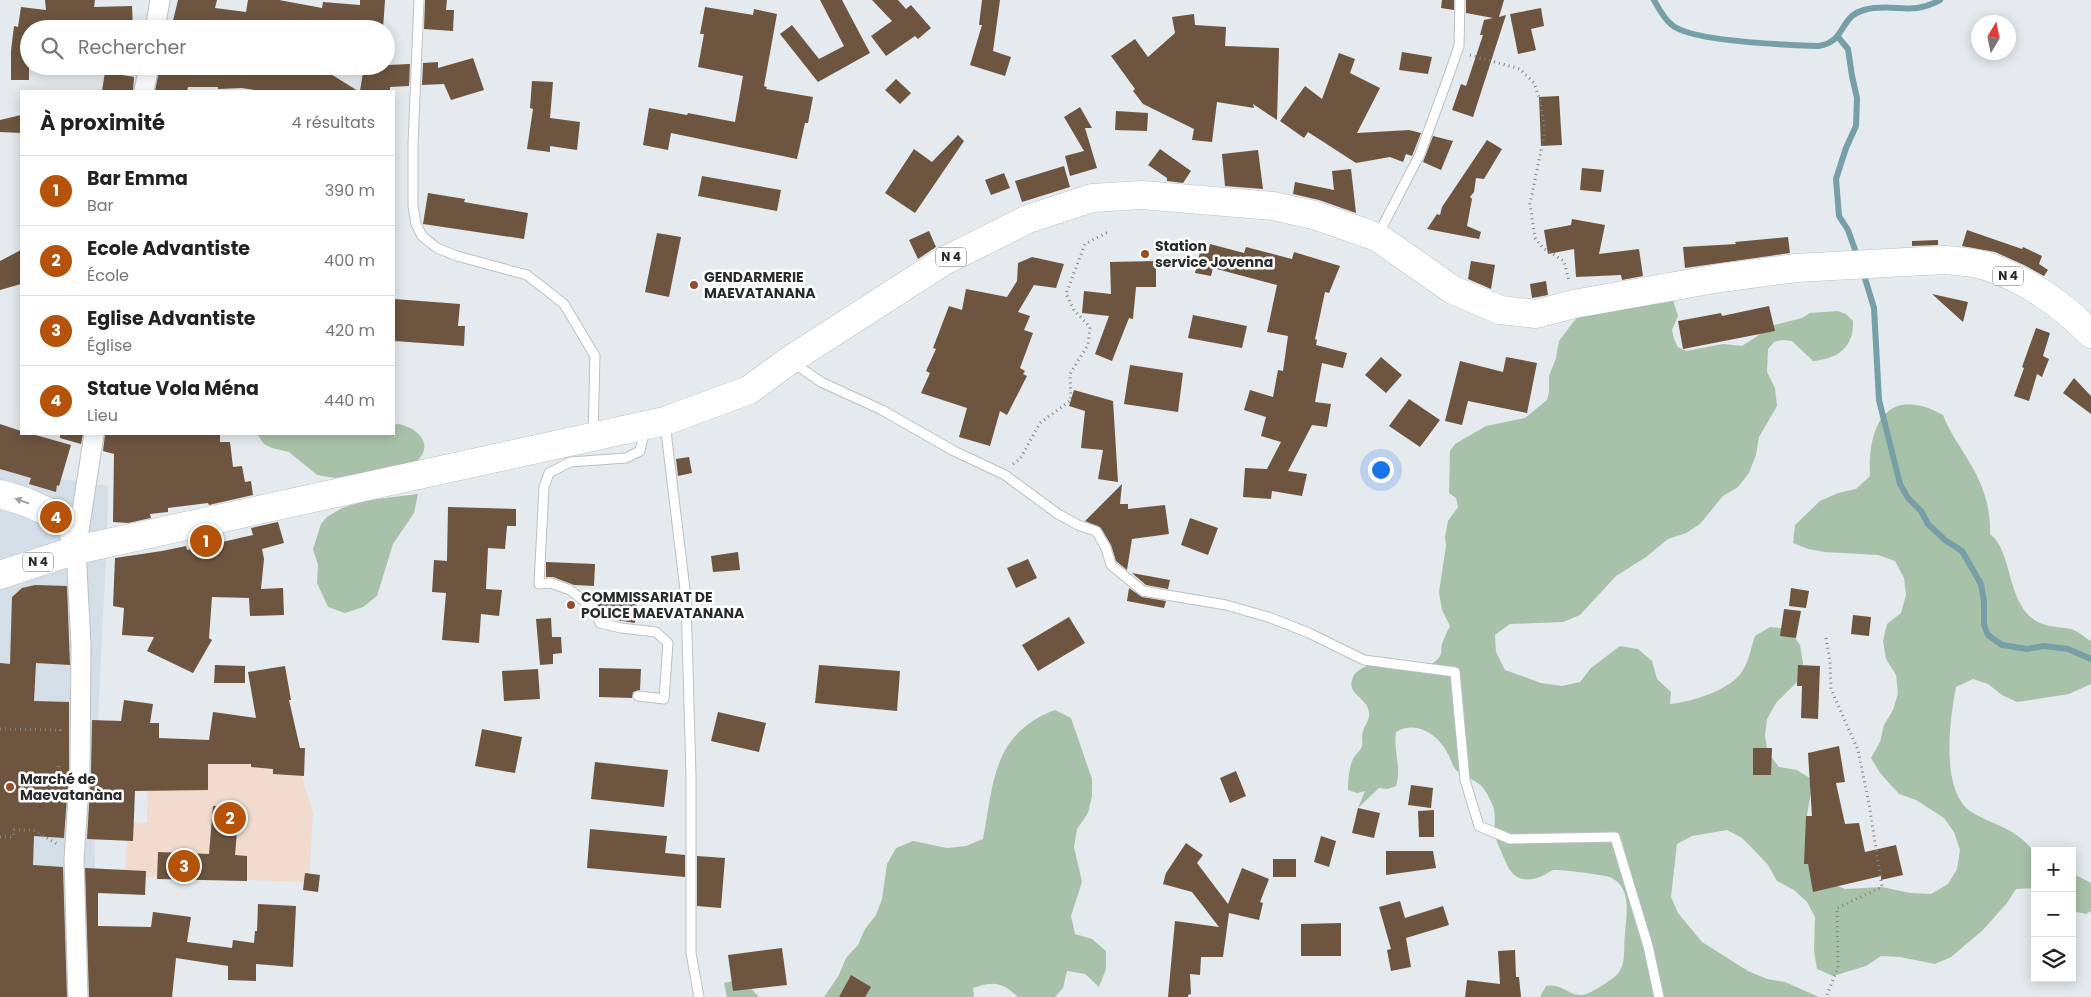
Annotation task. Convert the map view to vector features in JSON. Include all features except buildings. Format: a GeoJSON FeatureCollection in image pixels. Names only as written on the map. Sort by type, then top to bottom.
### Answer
{"type":"FeatureCollection","features":[{"type":"Feature","properties":{"kind":"main road","name":"N 4"},"geometry":{"type":"LineString","coordinates":[[0,575],[76,550],[653,423],[749,390],[790,360],[944,261],[1028,218],[1092,198],[1142,195],[1273,206],[1314,214],[1377,237],[1453,290],[1500,310],[1536,314],[1574,304],[1720,278],[1796,268],[1909,261],[1967,262],[1989,267],[2038,290],[2076,319],[2091,334]]}},
{"type":"Feature","properties":{"kind":"main road"},"geometry":{"type":"LineString","coordinates":[[0,494],[26,502],[73,523],[76,550]]}},
{"type":"Feature","properties":{"kind":"street"},"geometry":{"type":"LineString","coordinates":[[157,20],[160,0]]}},
{"type":"Feature","properties":{"kind":"street"},"geometry":{"type":"LineString","coordinates":[[144,90],[147,75]]}},
{"type":"Feature","properties":{"kind":"street"},"geometry":{"type":"LineString","coordinates":[[78,997],[74,860],[80,771],[81,655],[76,550],[94,435]]}},
{"type":"Feature","properties":{"kind":"lane"},"geometry":{"type":"LineString","coordinates":[[419,0],[412,154],[413,206],[416,224],[422,236],[437,248],[457,256],[527,275],[564,304],[595,356],[593,437]]}},
{"type":"Feature","properties":{"kind":"lane"},"geometry":{"type":"LineString","coordinates":[[1377,237],[1420,154],[1457,52],[1459,46],[1460,0]]}},
{"type":"Feature","properties":{"kind":"lane"},"geometry":{"type":"LineString","coordinates":[[790,360],[821,382],[882,410],[954,450],[1005,475],[1058,514],[1078,525],[1096,531],[1106,548],[1111,565],[1143,591],[1226,605],[1271,618],[1309,633],[1364,660],[1454,672],[1465,780],[1479,826],[1510,839],[1615,837],[1648,946],[1659,997]]}},
{"type":"Feature","properties":{"kind":"lane"},"geometry":{"type":"LineString","coordinates":[[638,696],[664,699],[668,643],[656,632],[621,628],[600,623],[593,608],[570,590],[551,583],[540,584],[544,486],[549,473],[570,462],[626,458],[640,451],[644,438],[653,423]]}},
{"type":"Feature","properties":{"kind":"lane"},"geometry":{"type":"LineString","coordinates":[[653,423],[686,598],[691,776],[691,953],[699,997]]}},
{"type":"Feature","properties":{"kind":"path"},"geometry":{"type":"LineString","coordinates":[[1457,52],[1520,69],[1534,83],[1540,100],[1545,131],[1530,204],[1535,238],[1543,248],[1564,261],[1574,304]]}},
{"type":"Feature","properties":{"kind":"path"},"geometry":{"type":"LineString","coordinates":[[1005,475],[1009,467],[1020,459],[1040,423],[1071,400],[1070,374],[1088,345],[1090,327],[1074,310],[1066,294],[1085,244],[1110,231]]}},
{"type":"Feature","properties":{"kind":"path"},"geometry":{"type":"LineString","coordinates":[[1826,638],[1830,660],[1831,689],[1858,750],[1869,804],[1882,887],[1837,908],[1838,968],[1826,997]]}},
{"type":"Feature","properties":{"kind":"path"},"geometry":{"type":"LineString","coordinates":[[0,729],[60,730],[59,740]]}},
{"type":"Feature","properties":{"kind":"path"},"geometry":{"type":"LineString","coordinates":[[58,787],[59,759]]}},
{"type":"Feature","properties":{"kind":"path"},"geometry":{"type":"LineString","coordinates":[[0,837],[13,837],[14,830],[33,830],[55,842],[74,860]]}},
{"type":"Feature","properties":{"kind":"path"},"geometry":{"type":"LineString","coordinates":[[55,833],[55,842]]}},
{"type":"Feature","properties":{"kind":"shaded area"},"geometry":{"type":"Polygon","coordinates":[[[0,462],[54,478],[108,486],[94,798],[97,997],[0,997],[0,462]]]}},
{"type":"Feature","properties":{"kind":"shaded area"},"geometry":{"type":"Polygon","coordinates":[[[149,750],[297,762],[313,813],[309,882],[125,876],[128,822],[147,823],[149,750]]]}},
{"type":"Feature","properties":{"kind":"green space"},"geometry":{"type":"Polygon","coordinates":[[[1673,300],[1678,316],[1672,330],[1674,339],[1678,347],[1686,351],[1723,344],[1742,346],[1774,325],[1802,318],[1810,313],[1838,311],[1846,314],[1853,321],[1851,338],[1847,345],[1843,350],[1830,358],[1813,361],[1792,341],[1782,340],[1774,342],[1768,349],[1767,372],[1775,388],[1777,406],[1759,437],[1756,455],[1749,473],[1738,487],[1723,496],[1700,524],[1686,533],[1668,539],[1646,557],[1616,576],[1580,615],[1563,622],[1510,624],[1495,635],[1496,652],[1505,670],[1541,683],[1562,686],[1580,682],[1591,668],[1620,646],[1638,649],[1652,661],[1657,679],[1671,692],[1670,704],[1689,701],[1721,689],[1738,677],[1745,666],[1755,636],[1770,627],[1789,629],[1800,645],[1803,663],[1801,678],[1776,703],[1767,719],[1765,736],[1768,753],[1779,767],[1797,770],[1813,780],[1807,815],[1810,833],[1828,882],[1845,889],[1882,887],[1910,893],[1931,894],[1948,884],[1957,869],[1960,850],[1954,832],[1944,818],[1916,800],[1899,794],[1880,773],[1871,758],[1880,742],[1884,725],[1893,710],[1898,693],[1896,675],[1886,659],[1883,641],[1887,624],[1901,613],[1906,595],[1904,578],[1895,561],[1878,555],[1825,552],[1808,549],[1793,543],[1795,525],[1820,501],[1838,493],[1856,489],[1870,476],[1872,440],[1877,426],[1885,414],[1895,407],[1908,404],[1924,407],[1943,415],[1952,434],[1975,471],[1988,506],[1990,534],[2003,552],[2014,590],[2026,613],[2040,623],[2074,630],[2091,641],[2091,684],[2069,694],[2017,702],[2002,695],[1988,684],[1973,679],[1956,687],[1950,734],[1951,770],[1954,787],[1961,801],[1970,811],[2012,832],[2031,848],[2031,888],[2016,889],[2007,903],[1983,930],[1951,957],[1935,964],[1900,957],[1881,956],[1866,966],[1833,976],[1817,969],[1814,951],[1815,917],[1807,902],[1794,890],[1777,881],[1768,865],[1755,851],[1742,838],[1727,830],[1692,836],[1677,844],[1671,897],[1678,913],[1702,942],[1748,971],[1767,979],[1785,982],[1819,997],[1540,997],[1546,986],[1557,986],[1577,995],[1586,994],[1617,975],[1624,959],[1627,911],[1625,895],[1617,882],[1607,876],[1557,870],[1530,879],[1522,879],[1514,875],[1508,867],[1496,839],[1494,809],[1485,791],[1476,782],[1456,770],[1444,747],[1438,740],[1419,728],[1404,729],[1396,732],[1398,779],[1396,786],[1388,789],[1379,788],[1358,808],[1365,791],[1357,793],[1348,790],[1349,778],[1353,759],[1362,746],[1362,733],[1369,715],[1365,703],[1352,688],[1353,677],[1358,671],[1385,657],[1421,665],[1435,662],[1441,655],[1442,644],[1450,626],[1442,610],[1439,592],[1448,521],[1458,507],[1456,498],[1449,493],[1450,451],[1455,444],[1486,426],[1525,418],[1547,400],[1549,376],[1556,358],[1559,341],[1581,312],[1673,300]]]}},
{"type":"Feature","properties":{"kind":"green space"},"geometry":{"type":"Polygon","coordinates":[[[395,425],[407,426],[419,434],[422,439],[424,450],[421,457],[415,463],[335,478],[317,475],[289,452],[264,444],[258,435],[395,435],[395,425]]]}},
{"type":"Feature","properties":{"kind":"green space"},"geometry":{"type":"Polygon","coordinates":[[[418,494],[414,513],[393,544],[377,596],[363,607],[345,613],[328,607],[317,583],[318,565],[313,549],[321,524],[327,517],[351,505],[370,500],[418,494]]]}},
{"type":"Feature","properties":{"kind":"green space"},"geometry":{"type":"Polygon","coordinates":[[[1055,710],[1071,718],[1092,779],[1092,796],[1088,813],[1077,829],[1074,847],[1082,882],[1071,916],[1075,934],[1092,939],[1106,951],[1106,969],[1099,987],[1085,974],[1067,971],[1063,988],[1055,997],[1018,997],[1007,988],[997,984],[987,984],[973,988],[974,997],[824,997],[839,975],[846,958],[858,945],[865,929],[876,915],[882,899],[887,864],[896,848],[913,841],[947,848],[966,846],[983,839],[994,779],[1007,746],[1019,732],[1034,720],[1055,710]]]}},
{"type":"Feature","properties":{"kind":"green space"},"geometry":{"type":"Polygon","coordinates":[[[2076,875],[2091,883],[2091,911],[2086,914],[2076,912],[2076,875]]]}},
{"type":"Feature","properties":{"kind":"green space"},"geometry":{"type":"Polygon","coordinates":[[[742,979],[759,997],[727,997],[724,983],[742,979]]]}},
{"type":"Feature","properties":{"kind":"waterway"},"geometry":{"type":"LineString","coordinates":[[1654,0],[1664,17],[1672,25],[1683,31],[1741,42],[1818,46],[1834,40],[1856,13],[1884,7],[1920,8],[1940,0]]}},
{"type":"Feature","properties":{"kind":"waterway"},"geometry":{"type":"LineString","coordinates":[[1838,37],[1848,49],[1857,98],[1856,126],[1846,148],[1836,179],[1839,216],[1848,230],[1858,258]]}},
{"type":"Feature","properties":{"kind":"waterway"},"geometry":{"type":"LineString","coordinates":[[1863,272],[1874,308],[1879,400],[1900,484],[1908,498],[1921,511],[1928,524],[1945,540],[1962,551],[1981,584],[1984,601],[1984,625],[1988,635],[2002,645],[2027,649],[2044,646],[2068,649],[2091,659]]}},
{"type":"Feature","properties":{"kind":"place","name":"Station service Jovenna"},"geometry":{"type":"Point","coordinates":[1145,254]}},
{"type":"Feature","properties":{"kind":"place","name":"GENDARMERIE MAEVATANANA"},"geometry":{"type":"Point","coordinates":[694,285]}},
{"type":"Feature","properties":{"kind":"place","name":"Statue Vola Ména"},"geometry":{"type":"Point","coordinates":[56,517]}},
{"type":"Feature","properties":{"kind":"place","name":"Bar Emma"},"geometry":{"type":"Point","coordinates":[206,541]}},
{"type":"Feature","properties":{"kind":"place","name":"COMMISSARIAT DE POLICE MAEVATANANA"},"geometry":{"type":"Point","coordinates":[571,605]}},
{"type":"Feature","properties":{"kind":"place","name":"Marché de Maevatanàna"},"geometry":{"type":"Point","coordinates":[10,787]}},
{"type":"Feature","properties":{"kind":"place","name":"Ecole Advantiste"},"geometry":{"type":"Point","coordinates":[230,818]}},
{"type":"Feature","properties":{"kind":"place","name":"Eglise Advantiste"},"geometry":{"type":"Point","coordinates":[184,866]}}]}
